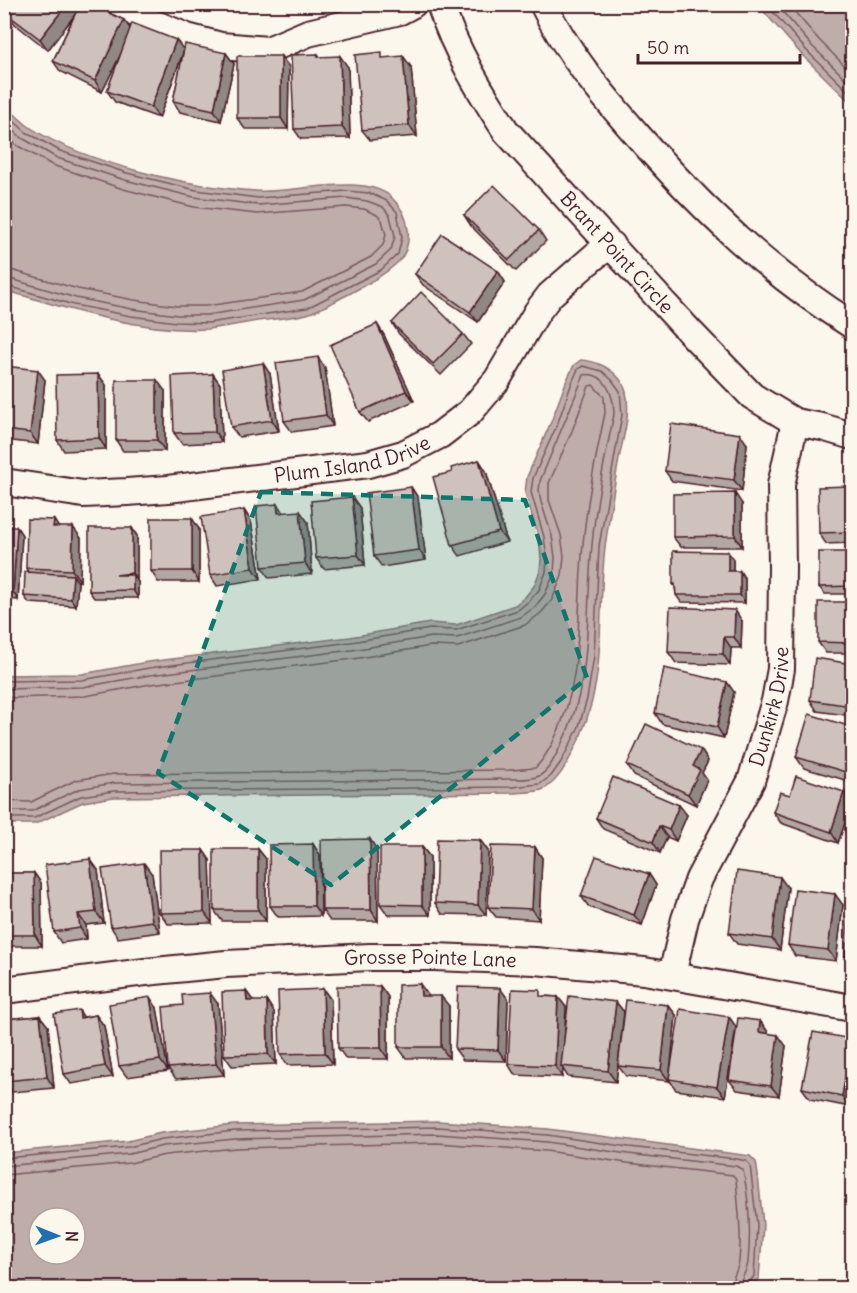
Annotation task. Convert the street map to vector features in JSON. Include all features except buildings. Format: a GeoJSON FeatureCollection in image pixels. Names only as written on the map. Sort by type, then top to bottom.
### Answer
{"type":"FeatureCollection","features":[{"type":"Feature","properties":{"kind":"street"},"geometry":{"type":"LineString","coordinates":[[121,4],[146,20],[187,37],[221,46],[268,50],[308,33],[400,11],[413,4]]}},
{"type":"Feature","properties":{"kind":"street","name":"Brant Point Circle"},"geometry":{"type":"LineString","coordinates":[[441,4],[447,24],[464,60],[484,98],[506,131],[690,332],[752,396],[795,422],[852,436]]}},
{"type":"Feature","properties":{"kind":"street"},"geometry":{"type":"LineString","coordinates":[[543,4],[596,89],[680,184],[738,241],[811,299],[852,325]]}},
{"type":"Feature","properties":{"kind":"street","name":"Plum Island Drive"},"geometry":{"type":"LineString","coordinates":[[4,483],[82,494],[137,491],[368,465],[404,454],[440,435],[470,412],[497,380],[537,312],[550,295],[596,255],[612,245]]}},
{"type":"Feature","properties":{"kind":"street","name":"Dunkirk Drive"},"geometry":{"type":"LineString","coordinates":[[672,975],[685,920],[699,879],[751,781],[775,701],[781,669],[783,567],[781,485],[795,422]]}},
{"type":"Feature","properties":{"kind":"street","name":"Grosse Pointe Lane"},"geometry":{"type":"LineString","coordinates":[[4,990],[214,965],[370,957],[434,957],[535,961],[644,970],[852,1008]]}},
{"type":"Feature","properties":{"kind":"highlighted area"},"geometry":{"type":"Polygon","coordinates":[[[261,492],[525,500],[587,678],[331,885],[158,773],[261,492]]]}},
{"type":"Feature","properties":{"kind":"water"},"geometry":{"type":"Polygon","coordinates":[[[758,5],[852,5],[852,104],[802,55],[758,5]]]}},
{"type":"Feature","properties":{"kind":"water"},"geometry":{"type":"Polygon","coordinates":[[[4,104],[28,126],[54,141],[109,163],[140,172],[230,189],[271,191],[347,185],[366,186],[381,191],[393,199],[403,213],[408,231],[406,248],[397,263],[379,277],[322,308],[307,314],[208,329],[157,327],[131,323],[79,312],[5,290],[4,104]]]}},
{"type":"Feature","properties":{"kind":"water"},"geometry":{"type":"Polygon","coordinates":[[[581,360],[602,365],[619,379],[626,392],[627,417],[606,540],[600,648],[592,700],[584,727],[572,754],[560,774],[549,786],[537,791],[512,793],[114,797],[83,802],[35,824],[5,824],[5,675],[82,674],[148,662],[350,637],[430,623],[456,625],[515,605],[525,597],[534,586],[540,571],[541,559],[539,538],[525,493],[527,477],[566,382],[574,365],[581,360]]]}},
{"type":"Feature","properties":{"kind":"water"},"geometry":{"type":"Polygon","coordinates":[[[438,1121],[548,1129],[750,1156],[756,1162],[763,1225],[759,1279],[751,1288],[5,1288],[5,1153],[128,1141],[161,1133],[234,1125],[438,1121]]]}}]}
